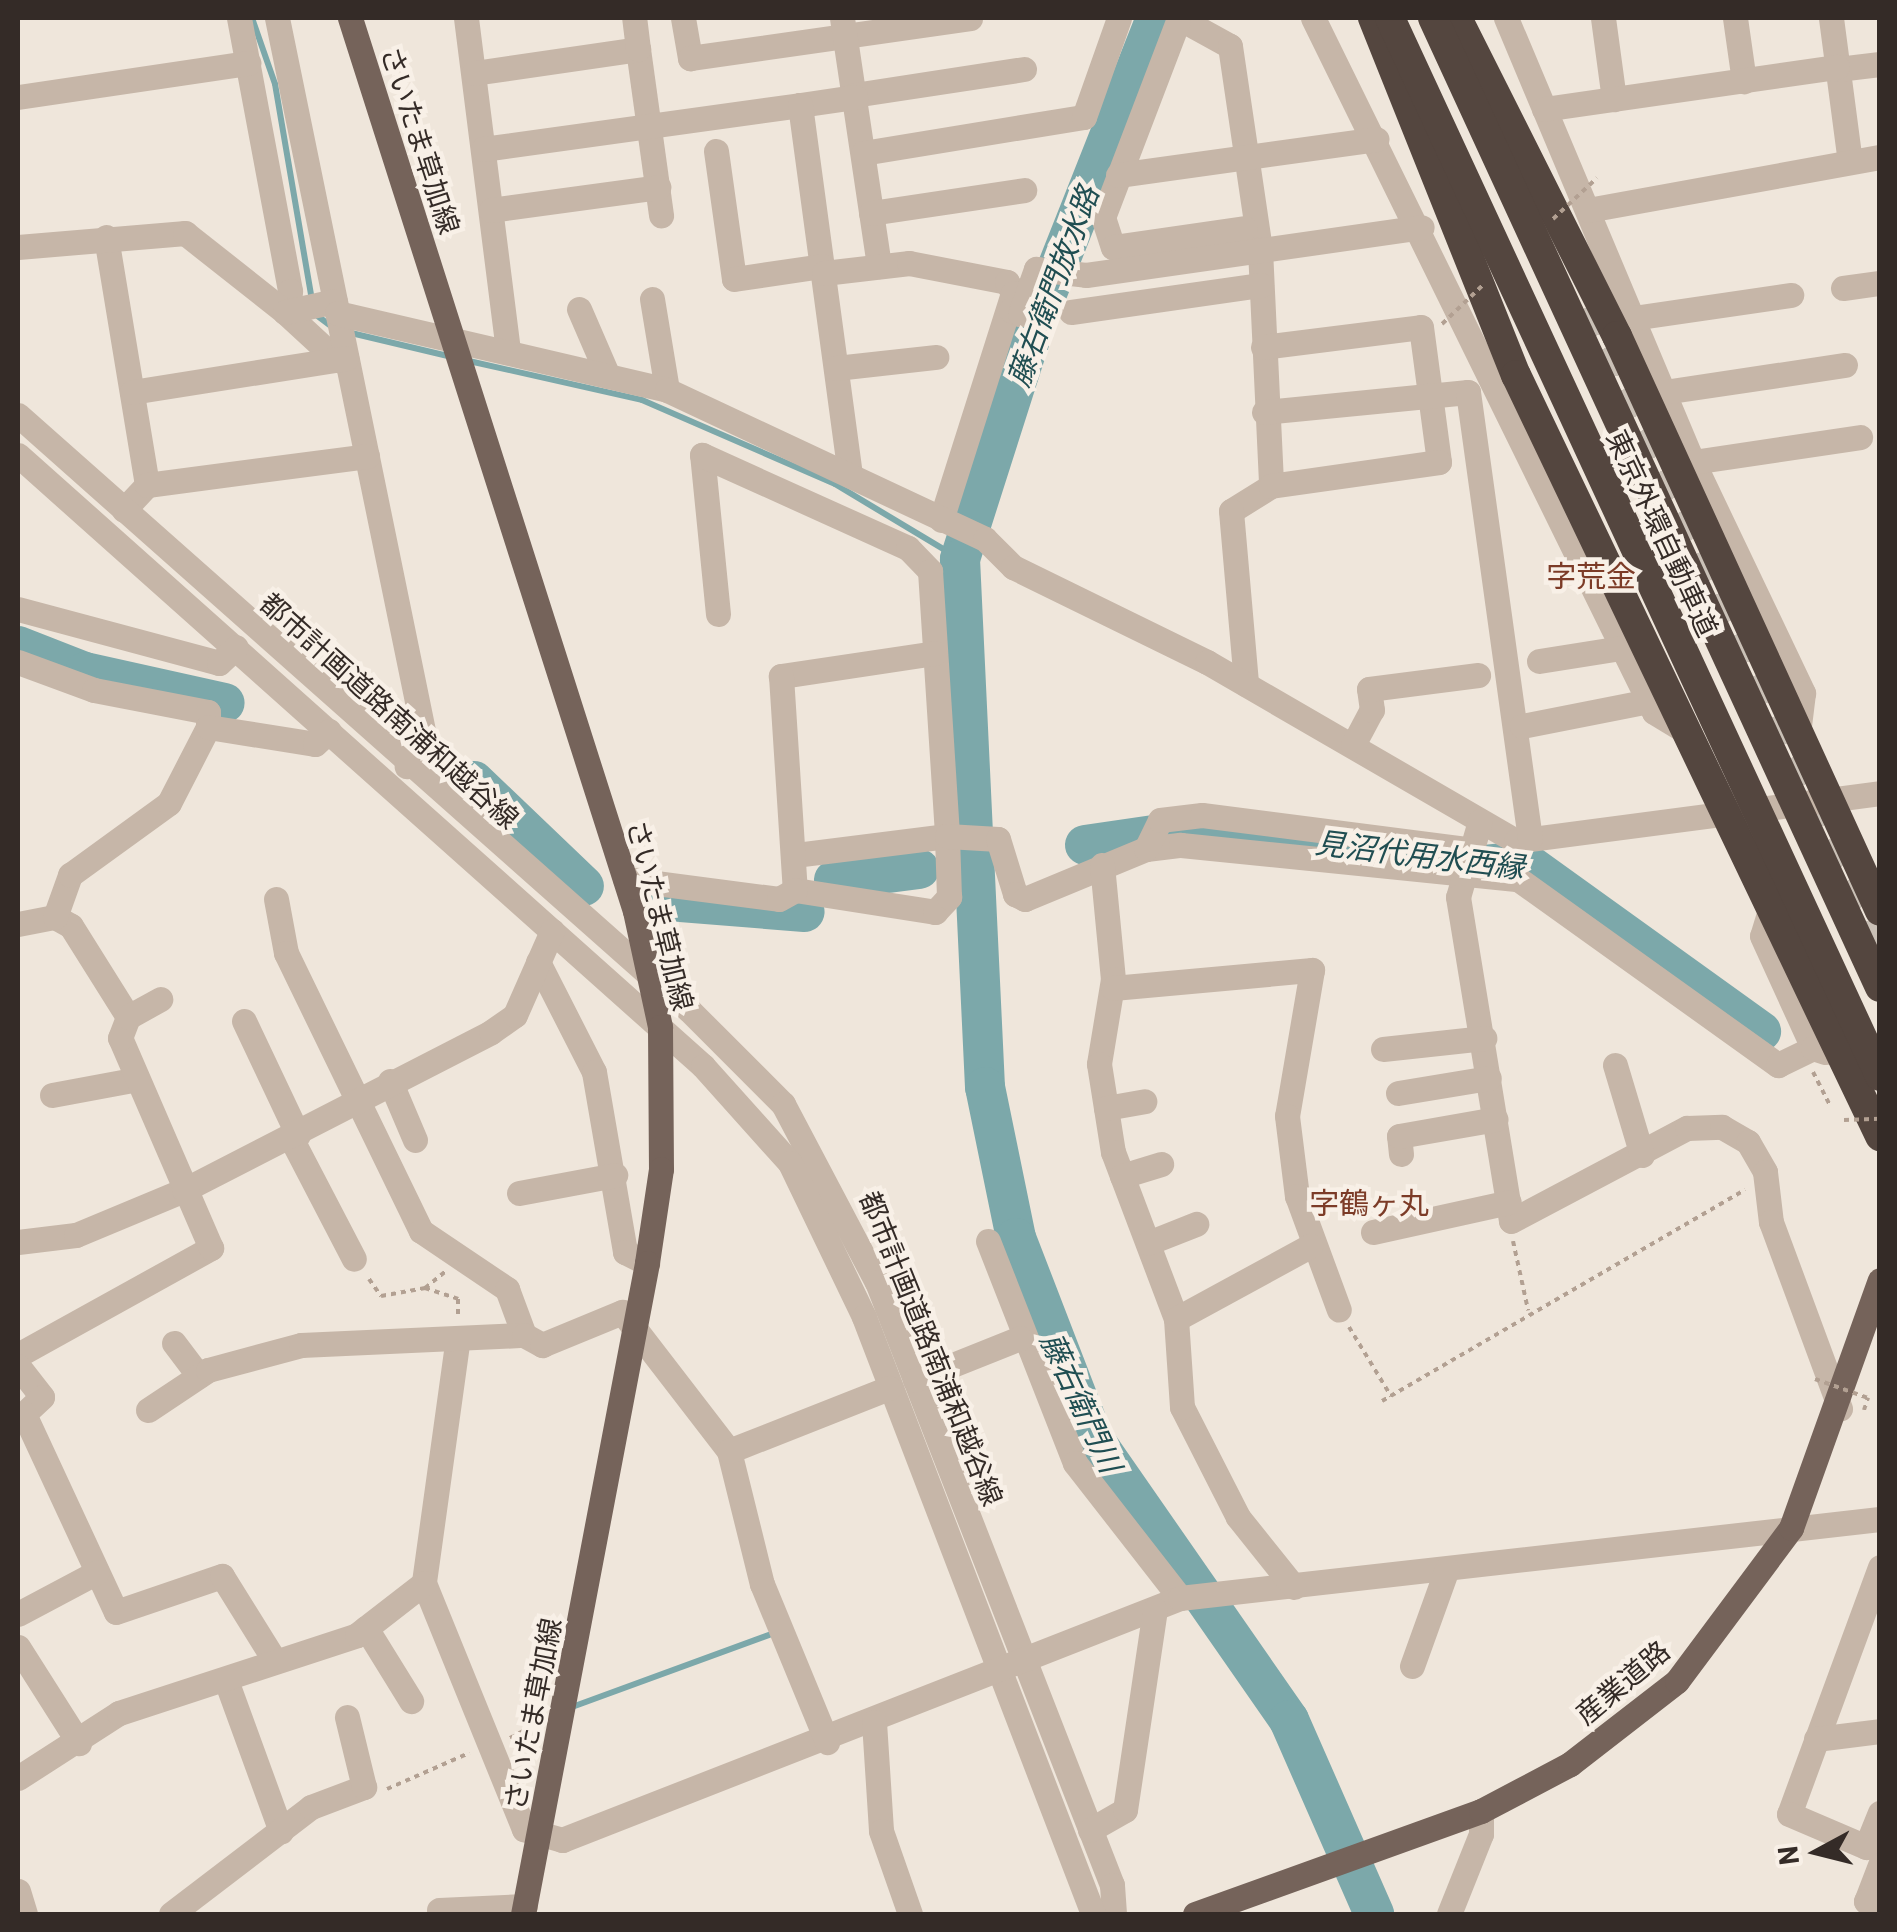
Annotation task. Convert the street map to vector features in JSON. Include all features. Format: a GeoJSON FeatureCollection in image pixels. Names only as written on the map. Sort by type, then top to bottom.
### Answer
{"type":"FeatureCollection","features":[{"type":"Feature","properties":{"kind":"highway","name":"東京外環自動車道"},"geometry":{"type":"LineString","coordinates":[[1434,18],[1880,987]]}},
{"type":"Feature","properties":{"kind":"highway"},"geometry":{"type":"LineString","coordinates":[[1457,18],[1524,219]]}},
{"type":"Feature","properties":{"kind":"highway"},"geometry":{"type":"LineString","coordinates":[[1457,18],[1617,336],[1880,910]]}},
{"type":"Feature","properties":{"kind":"highway","name":"東京外環自動車道"},"geometry":{"type":"LineString","coordinates":[[1377,20],[1487,233],[1880,1076]]}},
{"type":"Feature","properties":{"kind":"highway"},"geometry":{"type":"LineString","coordinates":[[1377,20],[1516,375],[1880,1136]]}},
{"type":"Feature","properties":{"kind":"main road","name":"さいたま草加線"},"geometry":{"type":"LineString","coordinates":[[350,18],[625,879],[654,986],[660,1028],[660,1169],[647,1263],[566,1709],[524,1910]]}},
{"type":"Feature","properties":{"kind":"main road","name":"産業道路"},"geometry":{"type":"LineString","coordinates":[[1195,1914],[1481,1811],[1570,1764],[1678,1681],[1791,1528],[1840,1409],[1874,1310],[1880,1280]]}},
{"type":"Feature","properties":{"kind":"street"},"geometry":{"type":"LineString","coordinates":[[239,18],[290,291],[285,312]]}},
{"type":"Feature","properties":{"kind":"street"},"geometry":{"type":"LineString","coordinates":[[277,18],[336,307],[342,359],[367,456],[425,740],[407,766]]}},
{"type":"Feature","properties":{"kind":"street"},"geometry":{"type":"LineString","coordinates":[[466,18],[508,352]]}},
{"type":"Feature","properties":{"kind":"street"},"geometry":{"type":"LineString","coordinates":[[634,18],[661,214]]}},
{"type":"Feature","properties":{"kind":"street"},"geometry":{"type":"LineString","coordinates":[[683,18],[690,58],[843,27],[970,18]]}},
{"type":"Feature","properties":{"kind":"street"},"geometry":{"type":"LineString","coordinates":[[863,153],[1084,118],[1119,18]]}},
{"type":"Feature","properties":{"kind":"street"},"geometry":{"type":"LineString","coordinates":[[1313,18],[1422,227],[1648,701],[1690,734]]}},
{"type":"Feature","properties":{"kind":"street"},"geometry":{"type":"LineString","coordinates":[[1506,18],[1693,462],[1803,693],[1798,735]]}},
{"type":"Feature","properties":{"kind":"street"},"geometry":{"type":"LineString","coordinates":[[1602,18],[1614,99]]}},
{"type":"Feature","properties":{"kind":"street"},"geometry":{"type":"LineString","coordinates":[[1735,18],[1744,81]]}},
{"type":"Feature","properties":{"kind":"street"},"geometry":{"type":"LineString","coordinates":[[1831,18],[1850,162]]}},
{"type":"Feature","properties":{"kind":"street"},"geometry":{"type":"LineString","coordinates":[[1272,486],[1264,412],[1261,285],[1252,238],[1247,156],[1230,46],[1178,19],[1102,216],[1113,247],[1252,238],[1422,227]]}},
{"type":"Feature","properties":{"kind":"street"},"geometry":{"type":"LineString","coordinates":[[843,27],[879,266]]}},
{"type":"Feature","properties":{"kind":"street"},"geometry":{"type":"LineString","coordinates":[[474,74],[638,49]]}},
{"type":"Feature","properties":{"kind":"street"},"geometry":{"type":"LineString","coordinates":[[18,96],[249,63]]}},
{"type":"Feature","properties":{"kind":"street"},"geometry":{"type":"LineString","coordinates":[[1544,109],[1880,64]]}},
{"type":"Feature","properties":{"kind":"street"},"geometry":{"type":"LineString","coordinates":[[483,149],[1024,69]]}},
{"type":"Feature","properties":{"kind":"street"},"geometry":{"type":"LineString","coordinates":[[800,105],[850,476]]}},
{"type":"Feature","properties":{"kind":"street"},"geometry":{"type":"LineString","coordinates":[[1118,175],[1377,138]]}},
{"type":"Feature","properties":{"kind":"street"},"geometry":{"type":"LineString","coordinates":[[716,151],[734,279],[879,266],[960,269],[1007,282],[1011,310],[941,520]]}},
{"type":"Feature","properties":{"kind":"street"},"geometry":{"type":"LineString","coordinates":[[1588,210],[1880,157]]}},
{"type":"Feature","properties":{"kind":"street"},"geometry":{"type":"LineString","coordinates":[[491,210],[658,187]]}},
{"type":"Feature","properties":{"kind":"street"},"geometry":{"type":"LineString","coordinates":[[871,214],[1024,190]]}},
{"type":"Feature","properties":{"kind":"street"},"geometry":{"type":"LineString","coordinates":[[18,247],[106,236],[185,233],[342,359]]}},
{"type":"Feature","properties":{"kind":"street"},"geometry":{"type":"LineString","coordinates":[[106,236],[147,485]]}},
{"type":"Feature","properties":{"kind":"street"},"geometry":{"type":"LineString","coordinates":[[1011,310],[1020,314],[1036,269],[1086,275],[1252,238]]}},
{"type":"Feature","properties":{"kind":"street"},"geometry":{"type":"LineString","coordinates":[[1844,288],[1880,283]]}},
{"type":"Feature","properties":{"kind":"street"},"geometry":{"type":"LineString","coordinates":[[1071,312],[1261,285]]}},
{"type":"Feature","properties":{"kind":"street"},"geometry":{"type":"LineString","coordinates":[[1633,318],[1792,295]]}},
{"type":"Feature","properties":{"kind":"street"},"geometry":{"type":"LineString","coordinates":[[652,299],[667,390]]}},
{"type":"Feature","properties":{"kind":"street"},"geometry":{"type":"LineString","coordinates":[[285,312],[336,307],[458,353],[508,352],[667,390],[1003,550],[1013,567],[1246,684],[1480,821],[1530,840],[1728,817],[1880,793]]}},
{"type":"Feature","properties":{"kind":"street"},"geometry":{"type":"LineString","coordinates":[[579,309],[608,376]]}},
{"type":"Feature","properties":{"kind":"street"},"geometry":{"type":"LineString","coordinates":[[1246,684],[1231,511],[1272,486],[1439,462],[1421,326],[1263,347]]}},
{"type":"Feature","properties":{"kind":"street"},"geometry":{"type":"LineString","coordinates":[[836,368],[936,357]]}},
{"type":"Feature","properties":{"kind":"street"},"geometry":{"type":"LineString","coordinates":[[132,392],[342,359]]}},
{"type":"Feature","properties":{"kind":"street"},"geometry":{"type":"LineString","coordinates":[[1664,392],[1844,365]]}},
{"type":"Feature","properties":{"kind":"street"},"geometry":{"type":"LineString","coordinates":[[1264,412],[1430,392],[1468,392],[1530,840]]}},
{"type":"Feature","properties":{"kind":"street","name":"都市計画道路南浦和越谷線"},"geometry":{"type":"LineString","coordinates":[[18,415],[782,1104],[834,1186],[914,1380],[1093,1914]]}},
{"type":"Feature","properties":{"kind":"street"},"geometry":{"type":"LineString","coordinates":[[1693,462],[1860,438]]}},
{"type":"Feature","properties":{"kind":"street","name":"都市計画道路南浦和越谷線"},"geometry":{"type":"LineString","coordinates":[[18,455],[660,1028],[790,1163],[831,1235],[889,1388],[1011,1664],[1090,1830],[1114,1914]]}},
{"type":"Feature","properties":{"kind":"street"},"geometry":{"type":"LineString","coordinates":[[625,879],[779,899],[795,890],[934,912],[949,897],[950,836],[923,559],[702,455],[718,614]]}},
{"type":"Feature","properties":{"kind":"street"},"geometry":{"type":"LineString","coordinates":[[124,510],[147,485],[367,456]]}},
{"type":"Feature","properties":{"kind":"street"},"geometry":{"type":"LineString","coordinates":[[18,608],[219,663],[236,647]]}},
{"type":"Feature","properties":{"kind":"street"},"geometry":{"type":"LineString","coordinates":[[1539,660],[1621,648]]}},
{"type":"Feature","properties":{"kind":"street"},"geometry":{"type":"LineString","coordinates":[[795,890],[781,676],[935,653]]}},
{"type":"Feature","properties":{"kind":"street"},"geometry":{"type":"LineString","coordinates":[[18,662],[94,690],[208,712],[208,728],[169,803],[70,876],[54,917]]}},
{"type":"Feature","properties":{"kind":"street"},"geometry":{"type":"LineString","coordinates":[[1353,745],[1372,710],[1369,690],[1478,675]]}},
{"type":"Feature","properties":{"kind":"street"},"geometry":{"type":"LineString","coordinates":[[1522,726],[1648,701]]}},
{"type":"Feature","properties":{"kind":"street"},"geometry":{"type":"LineString","coordinates":[[208,728],[315,744],[328,731]]}},
{"type":"Feature","properties":{"kind":"street"},"geometry":{"type":"LineString","coordinates":[[1480,821],[1464,863],[1489,1078],[1510,1212]]}},
{"type":"Feature","properties":{"kind":"street"},"geometry":{"type":"LineString","coordinates":[[794,854],[950,836],[987,838],[1005,846],[1015,894],[1025,899],[1146,849],[1275,848],[1464,863],[1533,886],[1778,1065],[1812,1048]]}},
{"type":"Feature","properties":{"kind":"street"},"geometry":{"type":"LineString","coordinates":[[1102,864],[1113,988],[1100,1064],[1106,1108],[1122,1176],[1176,1319],[1182,1407],[1238,1516],[1294,1587]]}},
{"type":"Feature","properties":{"kind":"street"},"geometry":{"type":"LineString","coordinates":[[276,899],[286,953],[421,1231],[459,1261],[507,1289],[524,1335]]}},
{"type":"Feature","properties":{"kind":"street"},"geometry":{"type":"LineString","coordinates":[[1771,907],[1762,936],[1812,1048],[1844,1060]]}},
{"type":"Feature","properties":{"kind":"street"},"geometry":{"type":"LineString","coordinates":[[18,924],[54,917],[71,926],[128,1017]]}},
{"type":"Feature","properties":{"kind":"street"},"geometry":{"type":"LineString","coordinates":[[18,1242],[76,1235],[184,1190],[294,1136],[514,1015],[552,931]]}},
{"type":"Feature","properties":{"kind":"street"},"geometry":{"type":"LineString","coordinates":[[538,962],[594,1072],[626,1252],[647,1263]]}},
{"type":"Feature","properties":{"kind":"street"},"geometry":{"type":"LineString","coordinates":[[1113,988],[1312,970],[1287,1116],[1310,1246],[1339,1310]]}},
{"type":"Feature","properties":{"kind":"street"},"geometry":{"type":"LineString","coordinates":[[18,1355],[211,1248],[132,1080],[120,1038],[128,1017],[160,999]]}},
{"type":"Feature","properties":{"kind":"street"},"geometry":{"type":"LineString","coordinates":[[244,1020],[294,1136],[354,1259]]}},
{"type":"Feature","properties":{"kind":"street"},"geometry":{"type":"LineString","coordinates":[[1384,1049],[1484,1038]]}},
{"type":"Feature","properties":{"kind":"street"},"geometry":{"type":"LineString","coordinates":[[1615,1065],[1642,1155]]}},
{"type":"Feature","properties":{"kind":"street"},"geometry":{"type":"LineString","coordinates":[[1398,1093],[1489,1078]]}},
{"type":"Feature","properties":{"kind":"street"},"geometry":{"type":"LineString","coordinates":[[52,1095],[132,1080]]}},
{"type":"Feature","properties":{"kind":"street"},"geometry":{"type":"LineString","coordinates":[[390,1081],[414,1140]]}},
{"type":"Feature","properties":{"kind":"street"},"geometry":{"type":"LineString","coordinates":[[1106,1108],[1144,1101]]}},
{"type":"Feature","properties":{"kind":"street"},"geometry":{"type":"LineString","coordinates":[[1402,1154],[1399,1136],[1496,1119]]}},
{"type":"Feature","properties":{"kind":"street"},"geometry":{"type":"LineString","coordinates":[[1373,1232],[1510,1212],[1642,1155],[1687,1128],[1722,1126],[1748,1142],[1840,1409]]}},
{"type":"Feature","properties":{"kind":"street"},"geometry":{"type":"LineString","coordinates":[[1122,1176],[1161,1164]]}},
{"type":"Feature","properties":{"kind":"street"},"geometry":{"type":"LineString","coordinates":[[519,1193],[614,1175]]}},
{"type":"Feature","properties":{"kind":"street"},"geometry":{"type":"LineString","coordinates":[[1148,1242],[1196,1224]]}},
{"type":"Feature","properties":{"kind":"street"},"geometry":{"type":"LineString","coordinates":[[988,1241],[1020,1338],[1075,1463],[1188,1597]]}},
{"type":"Feature","properties":{"kind":"street"},"geometry":{"type":"LineString","coordinates":[[1176,1319],[1310,1246]]}},
{"type":"Feature","properties":{"kind":"street"},"geometry":{"type":"LineString","coordinates":[[148,1410],[199,1376],[301,1345],[458,1344],[524,1335],[542,1344],[597,1318],[636,1320],[729,1452],[762,1584],[827,1742]]}},
{"type":"Feature","properties":{"kind":"street"},"geometry":{"type":"LineString","coordinates":[[914,1380],[1020,1338]]}},
{"type":"Feature","properties":{"kind":"street"},"geometry":{"type":"LineString","coordinates":[[174,1343],[199,1376]]}},
{"type":"Feature","properties":{"kind":"street"},"geometry":{"type":"LineString","coordinates":[[458,1344],[424,1582],[524,1829],[562,1840],[827,1742],[1011,1664],[1188,1597],[1880,1519]]}},
{"type":"Feature","properties":{"kind":"street"},"geometry":{"type":"LineString","coordinates":[[18,1366],[42,1397],[24,1414],[116,1612],[222,1576],[273,1658]]}},
{"type":"Feature","properties":{"kind":"street"},"geometry":{"type":"LineString","coordinates":[[729,1452],[889,1388]]}},
{"type":"Feature","properties":{"kind":"street"},"geometry":{"type":"LineString","coordinates":[[1880,1567],[1789,1814],[1866,1847],[1880,1813]]}},
{"type":"Feature","properties":{"kind":"street"},"geometry":{"type":"LineString","coordinates":[[1412,1666],[1447,1569]]}},
{"type":"Feature","properties":{"kind":"street"},"geometry":{"type":"LineString","coordinates":[[18,1614],[97,1572]]}},
{"type":"Feature","properties":{"kind":"street"},"geometry":{"type":"LineString","coordinates":[[18,1778],[79,1743],[120,1713],[227,1683],[273,1658],[366,1628],[424,1582]]}},
{"type":"Feature","properties":{"kind":"street"},"geometry":{"type":"LineString","coordinates":[[1090,1830],[1125,1810],[1155,1610]]}},
{"type":"Feature","properties":{"kind":"street"},"geometry":{"type":"LineString","coordinates":[[366,1628],[411,1701]]}},
{"type":"Feature","properties":{"kind":"street"},"geometry":{"type":"LineString","coordinates":[[18,1646],[79,1743]]}},
{"type":"Feature","properties":{"kind":"street"},"geometry":{"type":"LineString","coordinates":[[227,1683],[281,1830]]}},
{"type":"Feature","properties":{"kind":"street"},"geometry":{"type":"LineString","coordinates":[[171,1914],[310,1807],[364,1787],[347,1717]]}},
{"type":"Feature","properties":{"kind":"street"},"geometry":{"type":"LineString","coordinates":[[874,1722],[884,1848],[910,1914]]}},
{"type":"Feature","properties":{"kind":"street"},"geometry":{"type":"LineString","coordinates":[[1816,1739],[1880,1731]]}},
{"type":"Feature","properties":{"kind":"street"},"geometry":{"type":"LineString","coordinates":[[1450,1914],[1481,1834],[1481,1811]]}},
{"type":"Feature","properties":{"kind":"street"},"geometry":{"type":"LineString","coordinates":[[1880,1865],[1866,1901],[1880,1908]]}},
{"type":"Feature","properties":{"kind":"street"},"geometry":{"type":"LineString","coordinates":[[18,1891],[26,1914]]}},
{"type":"Feature","properties":{"kind":"street"},"geometry":{"type":"LineString","coordinates":[[439,1910],[524,1910]]}},
{"type":"Feature","properties":{"kind":"path"},"geometry":{"type":"LineString","coordinates":[[1829,1104],[1810,1066],[1817,1064],[1844,1120],[1880,1118]]}},
{"type":"Feature","properties":{"kind":"path"},"geometry":{"type":"LineString","coordinates":[[1382,1401],[1528,1310],[1748,1188]]}},
{"type":"Feature","properties":{"kind":"path"},"geometry":{"type":"LineString","coordinates":[[1510,1212],[1528,1310]]}},
{"type":"Feature","properties":{"kind":"path"},"geometry":{"type":"LineString","coordinates":[[354,1259],[382,1296],[425,1288],[459,1261]]}},
{"type":"Feature","properties":{"kind":"path"},"geometry":{"type":"LineString","coordinates":[[425,1288],[458,1299],[458,1344]]}},
{"type":"Feature","properties":{"kind":"path"},"geometry":{"type":"LineString","coordinates":[[1339,1310],[1391,1396]]}},
{"type":"Feature","properties":{"kind":"path"},"geometry":{"type":"LineString","coordinates":[[1815,1380],[1868,1398]]}},
{"type":"Feature","properties":{"kind":"path"},"geometry":{"type":"LineString","coordinates":[[364,1787],[378,1793],[490,1748],[566,1709]]}},
{"type":"Feature","properties":{"kind":"waterway"},"geometry":{"type":"LineString","coordinates":[[252,18],[275,84],[312,301]]}},
{"type":"Feature","properties":{"kind":"waterway","name":"藤右衛門川"},"geometry":{"type":"LineString","coordinates":[[1156,18],[1035,324],[960,559],[985,1087],[1016,1238],[1093,1438],[1289,1720],[1374,1914]]}},
{"type":"Feature","properties":{"kind":"waterway"},"geometry":{"type":"LineString","coordinates":[[315,314],[335,329]]}},
{"type":"Feature","properties":{"kind":"waterway"},"geometry":{"type":"LineString","coordinates":[[347,332],[452,357]]}},
{"type":"Feature","properties":{"kind":"waterway"},"geometry":{"type":"LineString","coordinates":[[469,361],[642,400],[835,484],[960,559]]}},
{"type":"Feature","properties":{"kind":"waterway","name":"見沼代用水西縁"},"geometry":{"type":"LineString","coordinates":[[18,646],[85,672],[225,703]]}},
{"type":"Feature","properties":{"kind":"waterway","name":"見沼代用水西縁"},"geometry":{"type":"LineString","coordinates":[[474,781],[584,886]]}},
{"type":"Feature","properties":{"kind":"waterway","name":"見沼代用水西縁"},"geometry":{"type":"LineString","coordinates":[[1085,845],[1181,831],[1249,833],[1485,865],[1524,861],[1761,1031]]}},
{"type":"Feature","properties":{"kind":"waterway","name":"見沼代用水西縁"},"geometry":{"type":"LineString","coordinates":[[834,880],[919,869]]}},
{"type":"Feature","properties":{"kind":"waterway","name":"見沼代用水西縁"},"geometry":{"type":"LineString","coordinates":[[668,901],[805,912]]}},
{"type":"Feature","properties":{"kind":"waterway"},"geometry":{"type":"LineString","coordinates":[[572,1707],[769,1635]]}},
{"type":"Feature","properties":{"kind":"tunnel"},"geometry":{"type":"LineString","coordinates":[[1587,307],[1878,948]]}},
{"type":"Feature","properties":{"kind":"district","name":"字荒金"},"geometry":{"type":"Point","coordinates":[1591,575]}},
{"type":"Feature","properties":{"kind":"district","name":"字鶴ヶ丸"},"geometry":{"type":"Point","coordinates":[1369,1202]}},
{"type":"Feature","properties":{"kind":"water label","name":"藤右衛門放水路"},"geometry":{"type":"Point","coordinates":[1052,286]}}]}
